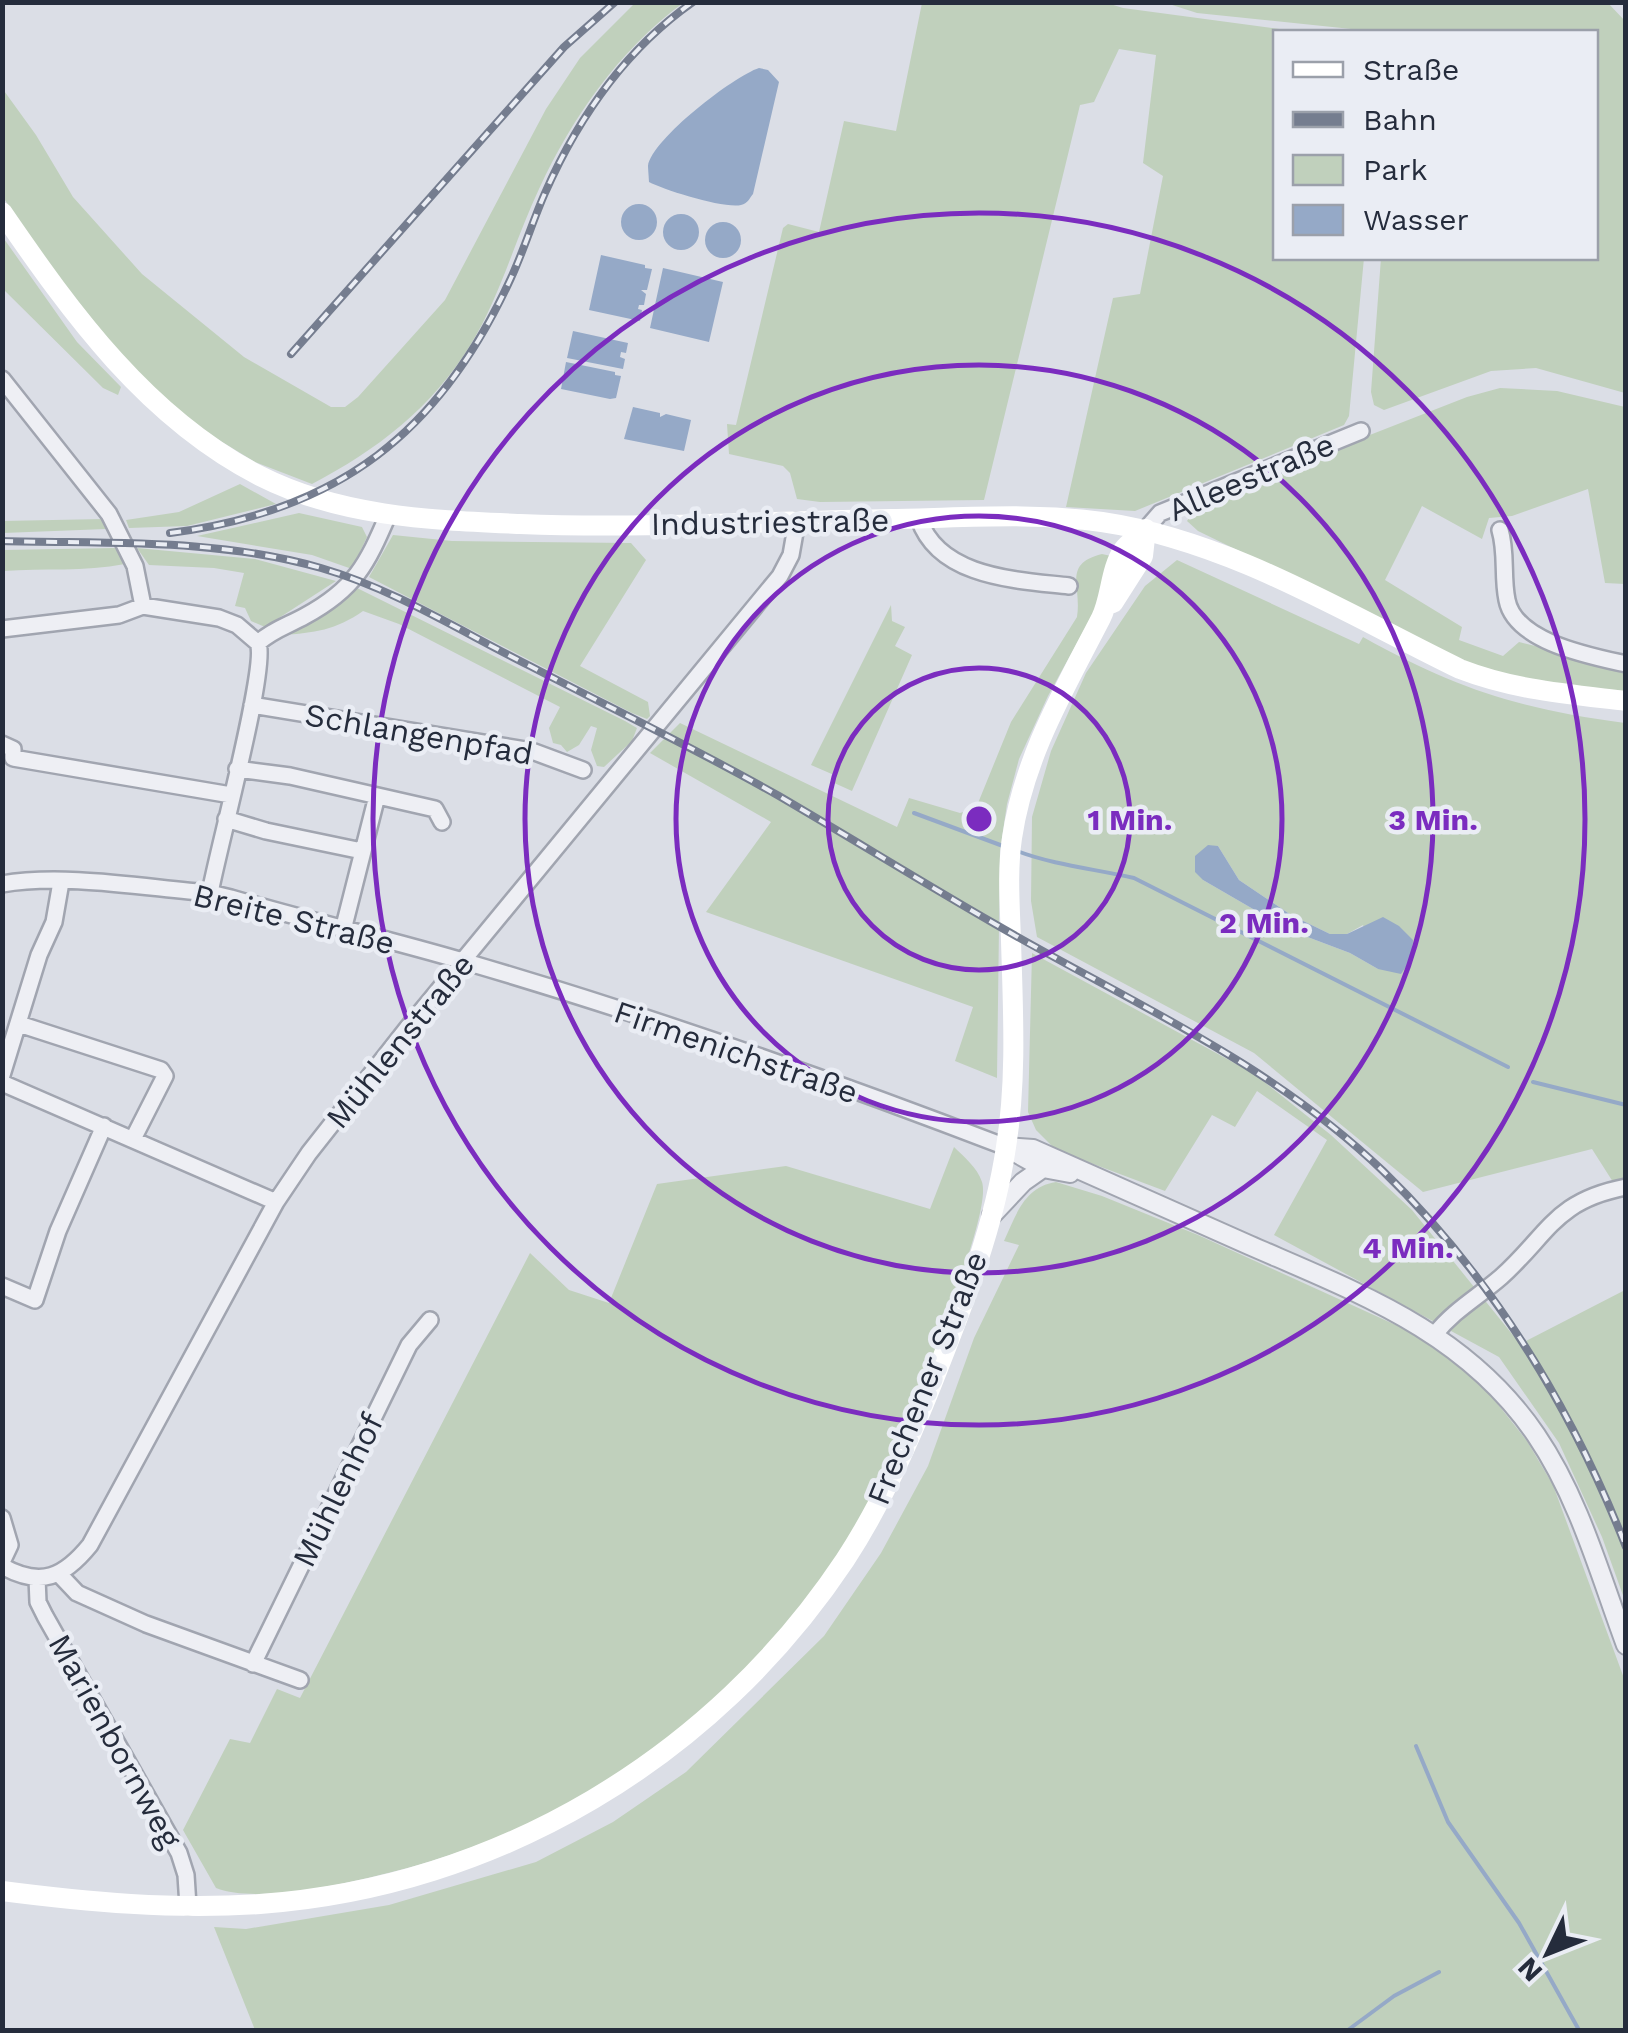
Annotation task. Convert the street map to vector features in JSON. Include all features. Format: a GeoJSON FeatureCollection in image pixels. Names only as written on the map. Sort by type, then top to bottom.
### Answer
{"type":"FeatureCollection","features":[{"type":"Feature","properties":{"kind":"main road","name":"Industriestraße"},"geometry":{"type":"LineString","coordinates":[[2,212],[88,332],[182,425],[245,468],[322,501],[388,515],[573,526],[1030,517],[1097,521],[1146,529],[1245,563],[1494,682],[1626,702]]}},
{"type":"Feature","properties":{"kind":"main road","name":"Frechener Straße"},"geometry":{"type":"LineString","coordinates":[[2,1890],[46,1897],[188,1906],[266,1904],[409,1878],[462,1861],[575,1811],[631,1777],[695,1728],[774,1653],[836,1573],[874,1512],[934,1377],[992,1215],[1006,1148],[1014,1030],[1012,838],[1031,760],[1105,611],[1123,550],[1146,529]]}},
{"type":"Feature","properties":{"kind":"street"},"geometry":{"type":"LineString","coordinates":[[2,379],[109,514],[136,566],[143,606]]}},
{"type":"Feature","properties":{"kind":"street","name":"Alleestraße"},"geometry":{"type":"LineString","coordinates":[[1146,529],[1160,513],[1361,431]]}},
{"type":"Feature","properties":{"kind":"street"},"geometry":{"type":"LineString","coordinates":[[258,643],[269,633],[308,614],[356,579],[388,515]]}},
{"type":"Feature","properties":{"kind":"street"},"geometry":{"type":"LineString","coordinates":[[919,519],[928,540],[960,564],[995,576],[1069,586]]}},
{"type":"Feature","properties":{"kind":"street","name":"Mühlenstraße"},"geometry":{"type":"LineString","coordinates":[[59,1574],[75,1564],[90,1545],[276,1202],[357,1090],[780,576],[791,556],[798,520]]}},
{"type":"Feature","properties":{"kind":"street"},"geometry":{"type":"LineString","coordinates":[[1500,530],[1506,549],[1507,604],[1516,619],[1528,630],[1558,645],[1626,664]]}},
{"type":"Feature","properties":{"kind":"street"},"geometry":{"type":"LineString","coordinates":[[2,629],[119,615],[143,606],[219,618],[237,625],[258,643],[262,652],[252,705],[210,893]]}},
{"type":"Feature","properties":{"kind":"street","name":"Schlangenpfad"},"geometry":{"type":"LineString","coordinates":[[252,705],[532,750],[583,770]]}},
{"type":"Feature","properties":{"kind":"street"},"geometry":{"type":"LineString","coordinates":[[2,744],[13,750],[8,764],[231,795]]}},
{"type":"Feature","properties":{"kind":"street"},"geometry":{"type":"LineString","coordinates":[[237,769],[290,776],[435,809],[442,822]]}},
{"type":"Feature","properties":{"kind":"street"},"geometry":{"type":"LineString","coordinates":[[343,930],[377,796]]}},
{"type":"Feature","properties":{"kind":"street"},"geometry":{"type":"LineString","coordinates":[[226,819],[362,851]]}},
{"type":"Feature","properties":{"kind":"street"},"geometry":{"type":"LineString","coordinates":[[2,1075],[38,955],[54,922],[61,882]]}},
{"type":"Feature","properties":{"kind":"street","name":"Breite Straße"},"geometry":{"type":"LineString","coordinates":[[2,884],[61,882],[210,893],[464,961]]}},
{"type":"Feature","properties":{"kind":"street","name":"Firmenichstraße"},"geometry":{"type":"LineString","coordinates":[[464,961],[731,1048],[1006,1148],[1042,1168],[1095,1176]]}},
{"type":"Feature","properties":{"kind":"street"},"geometry":{"type":"LineString","coordinates":[[19,1024],[161,1070],[165,1076],[133,1139]]}},
{"type":"Feature","properties":{"kind":"street"},"geometry":{"type":"LineString","coordinates":[[2,1083],[276,1202]]}},
{"type":"Feature","properties":{"kind":"street"},"geometry":{"type":"LineString","coordinates":[[2,1286],[35,1300],[58,1232],[104,1126]]}},
{"type":"Feature","properties":{"kind":"street","name":"Firmenichstraße"},"geometry":{"type":"LineString","coordinates":[[1006,1148],[1033,1149],[1378,1303],[1435,1334],[1482,1372],[1536,1436],[1572,1502],[1626,1645]]}},
{"type":"Feature","properties":{"kind":"street"},"geometry":{"type":"LineString","coordinates":[[992,1215],[1042,1168]]}},
{"type":"Feature","properties":{"kind":"street"},"geometry":{"type":"LineString","coordinates":[[1435,1334],[1452,1313],[1516,1263],[1531,1242],[1558,1217],[1582,1200],[1626,1187]]}},
{"type":"Feature","properties":{"kind":"street","name":"Mühlenhof"},"geometry":{"type":"LineString","coordinates":[[253,1664],[409,1344],[430,1320]]}},
{"type":"Feature","properties":{"kind":"street"},"geometry":{"type":"LineString","coordinates":[[2,1518],[10,1545],[2,1564],[18,1575],[37,1578],[59,1574],[77,1594],[300,1680]]}},
{"type":"Feature","properties":{"kind":"street","name":"Marienbornweg"},"geometry":{"type":"LineString","coordinates":[[37,1578],[38,1602],[44,1616],[179,1853],[186,1874],[188,1906]]}},
{"type":"Feature","properties":{"kind":"green space"},"geometry":{"type":"Polygon","coordinates":[[[635,3],[683,3],[638,42],[582,111],[539,189],[481,326],[456,367],[421,407],[381,442],[312,484],[255,462],[166,401],[137,374],[44,260],[3,197],[2,88],[73,197],[142,274],[244,357],[331,407],[345,407],[445,300],[546,109],[580,58],[635,3]]]}},
{"type":"Feature","properties":{"kind":"green space"},"geometry":{"type":"Polygon","coordinates":[[[922,3],[1107,3],[1287,30],[1273,30],[1273,260],[1364,260],[1349,416],[1344,425],[1135,511],[1066,507],[1113,298],[1140,294],[1163,176],[1143,163],[1156,55],[1119,49],[1094,102],[1080,105],[984,500],[797,499],[790,473],[783,466],[729,454],[727,424],[736,425],[783,228],[788,224],[819,232],[844,121],[896,131],[922,3]]]}},
{"type":"Feature","properties":{"kind":"green space"},"geometry":{"type":"Polygon","coordinates":[[[1166,3],[1608,3],[1626,22],[1625,393],[1536,368],[1491,371],[1384,410],[1374,405],[1371,392],[1381,260],[1598,260],[1598,30],[1361,30],[1197,13],[1166,3]]]}},
{"type":"Feature","properties":{"kind":"green space"},"geometry":{"type":"Polygon","coordinates":[[[2,236],[77,342],[121,387],[118,395],[103,388],[3,289],[2,236]]]}},
{"type":"Feature","properties":{"kind":"green space"},"geometry":{"type":"Polygon","coordinates":[[[1500,388],[1557,391],[1625,407],[1625,584],[1605,583],[1588,489],[1512,516],[1489,518],[1482,539],[1422,506],[1385,580],[1462,627],[1459,640],[1503,656],[1519,642],[1625,668],[1625,692],[1534,682],[1473,665],[1198,531],[1187,521],[1201,501],[1467,397],[1500,388]]]}},
{"type":"Feature","properties":{"kind":"green space"},"geometry":{"type":"Polygon","coordinates":[[[240,484],[276,504],[187,526],[129,528],[126,520],[179,512],[240,484]]]}},
{"type":"Feature","properties":{"kind":"green space"},"geometry":{"type":"Polygon","coordinates":[[[299,513],[362,527],[367,537],[352,569],[312,555],[197,536],[299,513]]]}},
{"type":"Feature","properties":{"kind":"green space"},"geometry":{"type":"Polygon","coordinates":[[[104,519],[106,529],[3,533],[2,521],[104,519]]]}},
{"type":"Feature","properties":{"kind":"green space"},"geometry":{"type":"Polygon","coordinates":[[[393,535],[452,541],[631,543],[646,560],[580,666],[648,702],[650,716],[647,719],[632,713],[369,577],[393,535]]]}},
{"type":"Feature","properties":{"kind":"green space"},"geometry":{"type":"Polygon","coordinates":[[[115,548],[125,564],[3,571],[3,550],[115,548]]]}},
{"type":"Feature","properties":{"kind":"green space"},"geometry":{"type":"Polygon","coordinates":[[[137,548],[255,559],[336,581],[265,627],[251,621],[245,608],[235,606],[244,573],[149,565],[137,548]]]}},
{"type":"Feature","properties":{"kind":"green space"},"geometry":{"type":"Polygon","coordinates":[[[1111,556],[1095,610],[1019,759],[1007,804],[1000,851],[997,1078],[955,1061],[973,1007],[706,912],[771,822],[650,753],[680,723],[897,827],[909,798],[960,813],[976,808],[1011,722],[1077,617],[1078,570],[1090,558],[1111,556]]]}},
{"type":"Feature","properties":{"kind":"green space"},"geometry":{"type":"Polygon","coordinates":[[[1177,560],[1359,644],[1363,637],[1459,683],[1553,711],[1625,723],[1625,1180],[1613,1182],[1592,1149],[1423,1192],[1254,1053],[1037,937],[1031,901],[1032,817],[1051,751],[1086,673],[1145,586],[1177,560]],[[1218,846],[1203,880],[1289,930],[1350,953],[1378,969],[1363,925],[1347,934],[1330,934],[1291,915],[1239,880],[1218,846]]]}},
{"type":"Feature","properties":{"kind":"green space"},"geometry":{"type":"Polygon","coordinates":[[[357,588],[625,721],[637,728],[632,741],[604,767],[597,766],[591,750],[597,728],[591,726],[579,745],[567,752],[553,743],[549,728],[560,707],[399,624],[363,611],[324,629],[282,635],[330,609],[357,588]]]}},
{"type":"Feature","properties":{"kind":"green space"},"geometry":{"type":"Polygon","coordinates":[[[891,605],[892,621],[905,627],[895,646],[912,655],[852,791],[832,782],[834,775],[811,765],[891,605]]]}},
{"type":"Feature","properties":{"kind":"green space"},"geometry":{"type":"Polygon","coordinates":[[[1032,953],[1253,1073],[1331,1135],[1412,1210],[1520,1344],[1625,1290],[1625,1601],[1602,1537],[1559,1443],[1499,1357],[1274,1235],[1327,1140],[1257,1091],[1235,1127],[1212,1115],[1165,1191],[1056,1150],[1036,1130],[1028,1112],[1032,953]]]}},
{"type":"Feature","properties":{"kind":"green space"},"geometry":{"type":"Polygon","coordinates":[[[954,1147],[980,1177],[981,1207],[942,1332],[901,1440],[863,1515],[821,1579],[773,1639],[720,1693],[661,1742],[599,1785],[532,1822],[462,1851],[388,1873],[301,1891],[254,1894],[216,1888],[183,1830],[230,1739],[250,1743],[277,1689],[300,1698],[530,1253],[569,1290],[609,1303],[657,1184],[786,1166],[930,1209],[954,1147]]]}},
{"type":"Feature","properties":{"kind":"green space"},"geometry":{"type":"Polygon","coordinates":[[[1056,1182],[1198,1235],[1409,1331],[1446,1355],[1489,1393],[1527,1441],[1553,1485],[1625,1681],[1625,2030],[255,2030],[214,1927],[246,1929],[389,1905],[536,1862],[613,1822],[686,1772],[824,1636],[881,1553],[928,1466],[974,1338],[1019,1245],[1004,1241],[1017,1212],[1036,1190],[1056,1182]]]}},
{"type":"Feature","properties":{"kind":"water"},"geometry":{"type":"Polygon","coordinates":[[[759,68],[768,70],[779,82],[753,194],[748,201],[741,205],[722,204],[649,182],[648,166],[653,154],[678,125],[714,95],[759,68]]]}},
{"type":"Feature","properties":{"kind":"water"},"geometry":{"type":"Polygon","coordinates":[[[639,204],[652,209],[657,222],[652,235],[639,240],[626,235],[621,222],[626,209],[639,204]]]}},
{"type":"Feature","properties":{"kind":"water"},"geometry":{"type":"Polygon","coordinates":[[[681,214],[694,219],[699,232],[694,245],[681,250],[668,245],[663,232],[668,219],[681,214]]]}},
{"type":"Feature","properties":{"kind":"water"},"geometry":{"type":"Polygon","coordinates":[[[723,222],[736,227],[741,240],[736,253],[723,258],[710,253],[705,240],[710,227],[723,222]]]}},
{"type":"Feature","properties":{"kind":"water"},"geometry":{"type":"Polygon","coordinates":[[[601,255],[652,269],[647,290],[641,290],[646,294],[644,305],[638,309],[642,310],[640,321],[589,310],[601,255]]]}},
{"type":"Feature","properties":{"kind":"water"},"geometry":{"type":"Polygon","coordinates":[[[663,268],[723,282],[709,342],[650,328],[663,268]]]}},
{"type":"Feature","properties":{"kind":"water"},"geometry":{"type":"Polygon","coordinates":[[[573,331],[628,343],[626,353],[621,352],[620,357],[625,359],[623,369],[567,358],[573,331]]]}},
{"type":"Feature","properties":{"kind":"water"},"geometry":{"type":"Polygon","coordinates":[[[566,362],[621,376],[616,398],[561,389],[566,362]]]}},
{"type":"Feature","properties":{"kind":"water"},"geometry":{"type":"Polygon","coordinates":[[[633,407],[660,413],[660,417],[666,414],[691,420],[684,451],[624,439],[633,407]]]}},
{"type":"Feature","properties":{"kind":"water"},"geometry":{"type":"Polygon","coordinates":[[[1208,845],[1218,846],[1239,880],[1291,915],[1330,934],[1347,934],[1383,917],[1413,940],[1412,958],[1401,974],[1378,969],[1350,953],[1289,930],[1195,872],[1195,856],[1208,845]]]}},
{"type":"Feature","properties":{"kind":"waterway"},"geometry":{"type":"LineString","coordinates":[[914,813],[1003,846]]}},
{"type":"Feature","properties":{"kind":"waterway"},"geometry":{"type":"LineString","coordinates":[[1017,851],[1134,878],[1508,1067]]}},
{"type":"Feature","properties":{"kind":"waterway"},"geometry":{"type":"LineString","coordinates":[[1533,1082],[1626,1105]]}},
{"type":"Feature","properties":{"kind":"waterway"},"geometry":{"type":"LineString","coordinates":[[1416,1746],[1448,1822],[1519,1923],[1579,2030]]}},
{"type":"Feature","properties":{"kind":"waterway"},"geometry":{"type":"LineString","coordinates":[[1348,2030],[1394,1996],[1439,1972]]}},
{"type":"Feature","properties":{"kind":"railway"},"geometry":{"type":"LineString","coordinates":[[291,354],[564,47],[615,2]]}},
{"type":"Feature","properties":{"kind":"railway"},"geometry":{"type":"LineString","coordinates":[[170,533],[230,522],[285,506],[333,484],[377,455],[416,421],[452,380],[483,333],[511,278],[558,165],[589,112],[625,63],[693,2]]}},
{"type":"Feature","properties":{"kind":"railway"},"geometry":{"type":"LineString","coordinates":[[2,541],[203,547],[282,558],[375,587],[748,779],[1246,1066],[1339,1132],[1383,1171],[1460,1255],[1554,1393],[1626,1547]]}}]}
